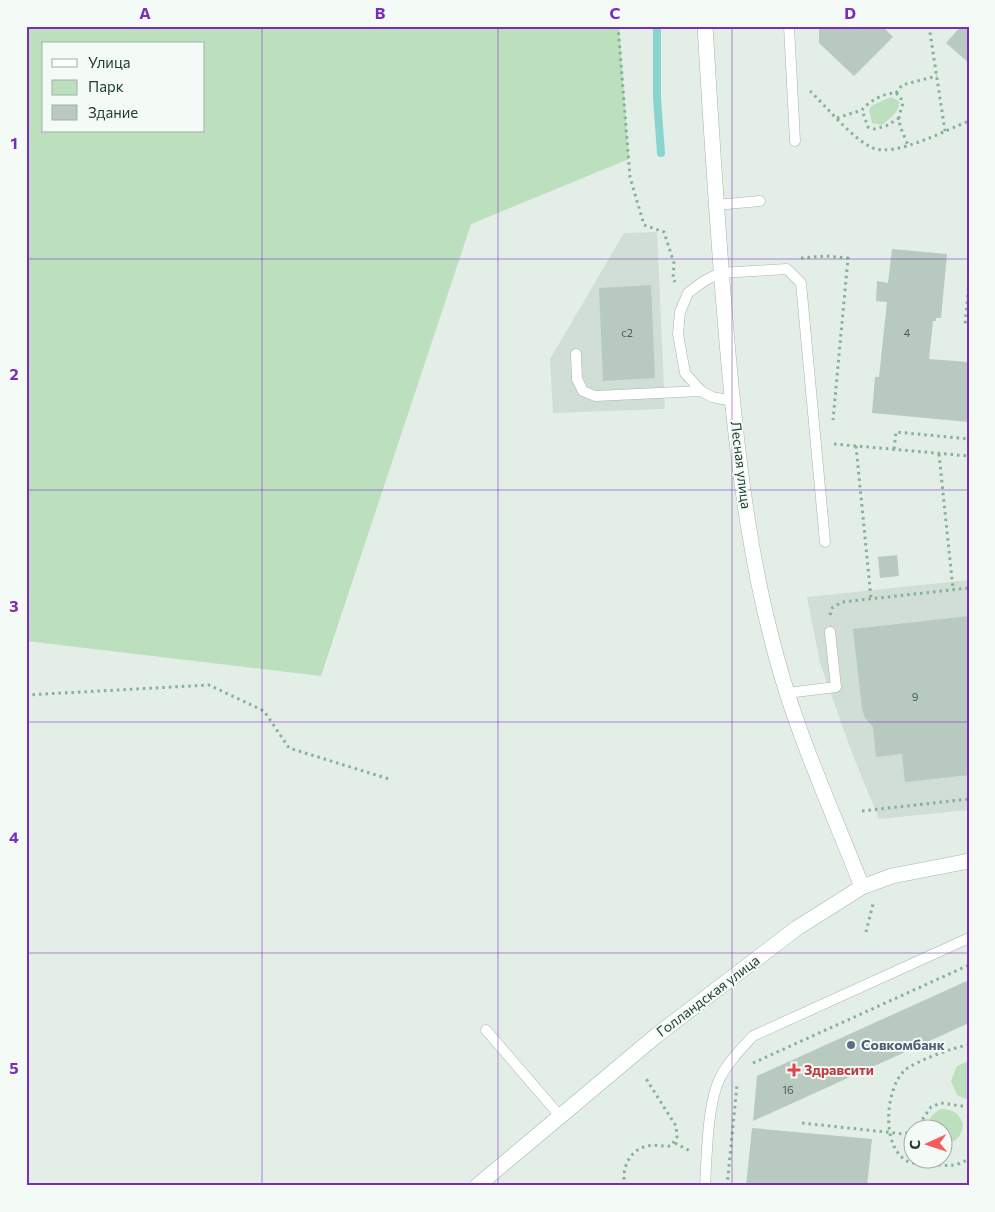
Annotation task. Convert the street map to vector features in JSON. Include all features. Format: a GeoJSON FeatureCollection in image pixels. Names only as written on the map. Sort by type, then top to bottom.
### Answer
{"type":"FeatureCollection","features":[{"type":"Feature","properties":{"kind":"street","name":"Лесная улица"},"geometry":{"type":"LineString","coordinates":[[705,26],[720,273],[733,401],[754,559],[776,658],[787,693],[862,887]]}},
{"type":"Feature","properties":{"kind":"street","name":"Голландская улица"},"geometry":{"type":"LineString","coordinates":[[477,1186],[657,1035],[797,928],[862,887],[892,876],[969,861]]}},
{"type":"Feature","properties":{"kind":"lane"},"geometry":{"type":"LineString","coordinates":[[789,26],[795,141]]}},
{"type":"Feature","properties":{"kind":"lane"},"geometry":{"type":"LineString","coordinates":[[716,205],[760,202]]}},
{"type":"Feature","properties":{"kind":"lane"},"geometry":{"type":"LineString","coordinates":[[733,401],[712,397],[700,391],[685,373],[680,354],[678,334],[680,312],[688,293],[704,281],[720,273],[781,268],[792,272],[801,283],[825,542]]}},
{"type":"Feature","properties":{"kind":"lane"},"geometry":{"type":"LineString","coordinates":[[576,354],[577,379],[583,390],[595,396],[700,391]]}},
{"type":"Feature","properties":{"kind":"lane"},"geometry":{"type":"LineString","coordinates":[[787,693],[836,687],[830,632]]}},
{"type":"Feature","properties":{"kind":"lane"},"geometry":{"type":"LineString","coordinates":[[704,1186],[713,1097],[720,1079],[734,1056],[753,1036],[969,938]]}},
{"type":"Feature","properties":{"kind":"lane"},"geometry":{"type":"LineString","coordinates":[[486,1030],[560,1116]]}},
{"type":"Feature","properties":{"kind":"path"},"geometry":{"type":"LineString","coordinates":[[618,26],[630,178],[644,225],[664,232],[674,263],[673,279],[688,293]]}},
{"type":"Feature","properties":{"kind":"path"},"geometry":{"type":"LineString","coordinates":[[929,26],[945,131]]}},
{"type":"Feature","properties":{"kind":"path"},"geometry":{"type":"LineString","coordinates":[[791,73],[862,142],[875,149],[890,150],[908,145],[969,121]]}},
{"type":"Feature","properties":{"kind":"path"},"geometry":{"type":"LineString","coordinates":[[837,118],[862,110],[867,104],[886,95],[896,93],[902,85],[937,76]]}},
{"type":"Feature","properties":{"kind":"path"},"geometry":{"type":"LineString","coordinates":[[896,93],[901,98],[903,104],[899,118],[908,145]]}},
{"type":"Feature","properties":{"kind":"path"},"geometry":{"type":"LineString","coordinates":[[862,110],[868,127],[874,129],[886,126],[899,118]]}},
{"type":"Feature","properties":{"kind":"path"},"geometry":{"type":"LineString","coordinates":[[781,268],[793,259],[826,256],[848,258],[830,444]]}},
{"type":"Feature","properties":{"kind":"path"},"geometry":{"type":"LineString","coordinates":[[969,282],[965,325],[969,325]]}},
{"type":"Feature","properties":{"kind":"path"},"geometry":{"type":"LineString","coordinates":[[894,449],[896,432],[969,439]]}},
{"type":"Feature","properties":{"kind":"path"},"geometry":{"type":"LineString","coordinates":[[816,442],[969,456]]}},
{"type":"Feature","properties":{"kind":"path"},"geometry":{"type":"LineString","coordinates":[[856,446],[871,598]]}},
{"type":"Feature","properties":{"kind":"path"},"geometry":{"type":"LineString","coordinates":[[939,454],[953,590]]}},
{"type":"Feature","properties":{"kind":"path"},"geometry":{"type":"LineString","coordinates":[[830,632],[828,618],[832,608],[842,602],[969,588]]}},
{"type":"Feature","properties":{"kind":"path"},"geometry":{"type":"LineString","coordinates":[[26,695],[210,685],[264,711],[289,748],[389,779]]}},
{"type":"Feature","properties":{"kind":"path"},"geometry":{"type":"LineString","coordinates":[[862,810],[969,799]]}},
{"type":"Feature","properties":{"kind":"path"},"geometry":{"type":"LineString","coordinates":[[866,932],[873,900]]}},
{"type":"Feature","properties":{"kind":"path"},"geometry":{"type":"LineString","coordinates":[[748,1065],[969,965]]}},
{"type":"Feature","properties":{"kind":"path"},"geometry":{"type":"LineString","coordinates":[[969,1045],[955,1047],[906,1069],[893,1088],[888,1131],[896,1150],[910,1162],[954,1166],[969,1159]]}},
{"type":"Feature","properties":{"kind":"path"},"geometry":{"type":"LineString","coordinates":[[625,1186],[623,1176],[630,1157],[646,1146],[671,1146],[677,1137],[676,1126],[645,1077]]}},
{"type":"Feature","properties":{"kind":"path"},"geometry":{"type":"LineString","coordinates":[[727,1186],[738,1079]]}},
{"type":"Feature","properties":{"kind":"path"},"geometry":{"type":"LineString","coordinates":[[920,1120],[931,1107],[941,1103],[969,1106]]}},
{"type":"Feature","properties":{"kind":"path"},"geometry":{"type":"LineString","coordinates":[[802,1123],[902,1134]]}},
{"type":"Feature","properties":{"kind":"shaded area"},"geometry":{"type":"Polygon","coordinates":[[[657,232],[665,409],[553,413],[550,359],[624,233],[657,232]]]}},
{"type":"Feature","properties":{"kind":"shaded area"},"geometry":{"type":"Polygon","coordinates":[[[969,580],[969,810],[879,819],[852,753],[820,663],[807,597],[969,580]]]}},
{"type":"Feature","properties":{"kind":"green space"},"geometry":{"type":"Polygon","coordinates":[[[26,26],[619,26],[629,159],[471,224],[321,676],[26,641],[26,26]]]}},
{"type":"Feature","properties":{"kind":"green space"},"geometry":{"type":"Polygon","coordinates":[[[891,97],[899,101],[896,111],[882,125],[872,123],[869,110],[871,106],[891,97]]]}},
{"type":"Feature","properties":{"kind":"green space"},"geometry":{"type":"Polygon","coordinates":[[[969,1061],[969,1100],[957,1095],[951,1081],[957,1066],[969,1061]]]}},
{"type":"Feature","properties":{"kind":"green space"},"geometry":{"type":"Polygon","coordinates":[[[941,1109],[956,1113],[963,1125],[957,1139],[952,1142],[952,1120],[930,1120],[941,1109]]]}},
{"type":"Feature","properties":{"kind":"building"},"geometry":{"type":"Polygon","coordinates":[[[819,26],[882,26],[893,37],[854,76],[819,43],[819,26]]]}},
{"type":"Feature","properties":{"kind":"building"},"geometry":{"type":"Polygon","coordinates":[[[961,26],[969,26],[969,63],[946,43],[961,26]]]}},
{"type":"Feature","properties":{"kind":"building"},"geometry":{"type":"Polygon","coordinates":[[[892,249],[947,254],[941,318],[936,318],[936,321],[933,321],[929,359],[969,362],[969,422],[872,413],[875,377],[879,377],[887,302],[876,301],[877,281],[888,283],[892,249]]]}},
{"type":"Feature","properties":{"kind":"building"},"geometry":{"type":"Polygon","coordinates":[[[651,285],[655,378],[603,381],[599,288],[651,285]]]}},
{"type":"Feature","properties":{"kind":"building"},"geometry":{"type":"Polygon","coordinates":[[[897,555],[899,576],[880,578],[878,557],[897,555]]]}},
{"type":"Feature","properties":{"kind":"building"},"geometry":{"type":"Polygon","coordinates":[[[969,616],[969,775],[905,782],[902,754],[876,757],[873,727],[865,718],[862,709],[853,629],[969,616]]]}},
{"type":"Feature","properties":{"kind":"building"},"geometry":{"type":"Polygon","coordinates":[[[969,980],[969,1023],[753,1121],[757,1076],[969,980]]]}},
{"type":"Feature","properties":{"kind":"building"},"geometry":{"type":"Polygon","coordinates":[[[752,1128],[872,1139],[867,1186],[746,1186],[752,1128]]]}},
{"type":"Feature","properties":{"kind":"waterway"},"geometry":{"type":"LineString","coordinates":[[657,26],[657,99],[661,153]]}},
{"type":"Feature","properties":{"kind":"place","name":"Совкомбанк"},"geometry":{"type":"Point","coordinates":[851,1045]}},
{"type":"Feature","properties":{"kind":"place","name":"Здравсити"},"geometry":{"type":"Point","coordinates":[794,1070]}}]}
